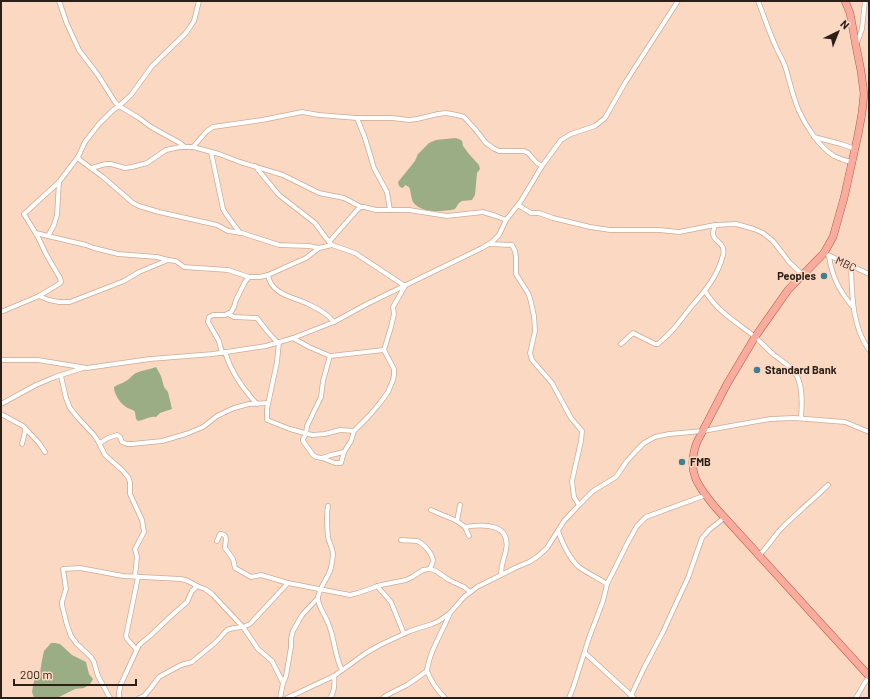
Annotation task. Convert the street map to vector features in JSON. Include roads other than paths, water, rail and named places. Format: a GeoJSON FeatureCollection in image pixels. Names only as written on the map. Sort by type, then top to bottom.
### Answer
{"type":"FeatureCollection","features":[{"type":"Feature","properties":{"kind":"main road"},"geometry":{"type":"LineString","coordinates":[[845,1],[850,13],[864,94],[855,149],[844,198],[833,237],[827,254],[788,290],[755,337],[730,379],[703,431],[694,450],[692,465],[696,480],[724,518],[869,676]]}},
{"type":"Feature","properties":{"kind":"street"},"geometry":{"type":"LineString","coordinates":[[59,1],[67,24],[79,50],[98,75],[115,102],[151,128],[185,147]]}},
{"type":"Feature","properties":{"kind":"street"},"geometry":{"type":"LineString","coordinates":[[1,312],[39,296],[61,282],[36,233],[24,214],[59,182],[78,157],[85,142],[106,116],[119,106],[135,90],[152,66],[185,34],[194,21],[199,1]]}},
{"type":"Feature","properties":{"kind":"street"},"geometry":{"type":"LineString","coordinates":[[1,404],[36,385],[79,369],[150,359],[254,348],[279,343],[334,322],[367,304],[490,244],[499,235],[506,220],[518,205],[542,166],[561,140],[566,136],[595,126],[603,120],[678,1]]}},
{"type":"Feature","properties":{"kind":"street"},"geometry":{"type":"LineString","coordinates":[[758,1],[775,46],[786,68],[799,111],[814,137],[834,156],[845,161],[852,162]]}},
{"type":"Feature","properties":{"kind":"street"},"geometry":{"type":"LineString","coordinates":[[856,46],[862,29],[865,1]]}},
{"type":"Feature","properties":{"kind":"street"},"geometry":{"type":"LineString","coordinates":[[193,147],[209,129],[213,127],[256,121],[302,112],[357,118],[392,118],[413,120],[442,114],[457,115],[466,119],[492,148],[499,151],[524,150],[542,166]]}},
{"type":"Feature","properties":{"kind":"street"},"geometry":{"type":"LineString","coordinates":[[357,118],[374,168],[387,192],[390,210]]}},
{"type":"Feature","properties":{"kind":"street"},"geometry":{"type":"LineString","coordinates":[[814,137],[855,149]]}},
{"type":"Feature","properties":{"kind":"street"},"geometry":{"type":"LineString","coordinates":[[92,168],[102,164],[111,164],[125,168],[132,167],[147,163],[166,150],[193,147],[283,175],[323,195],[344,198],[361,207],[376,210],[406,210],[447,216],[483,212],[506,220]]}},
{"type":"Feature","properties":{"kind":"street"},"geometry":{"type":"LineString","coordinates":[[211,152],[223,209],[240,233]]}},
{"type":"Feature","properties":{"kind":"street"},"geometry":{"type":"LineString","coordinates":[[78,157],[133,203],[139,206],[217,226],[232,232],[279,245],[320,248]]}},
{"type":"Feature","properties":{"kind":"street"},"geometry":{"type":"LineString","coordinates":[[254,166],[279,195],[315,224],[331,244],[355,253],[405,286]]}},
{"type":"Feature","properties":{"kind":"street"},"geometry":{"type":"LineString","coordinates":[[48,236],[57,215],[59,182]]}},
{"type":"Feature","properties":{"kind":"street"},"geometry":{"type":"LineString","coordinates":[[518,205],[531,213],[538,213],[590,227],[610,230],[659,230],[679,232],[715,225],[736,224],[763,233],[773,241],[790,263],[803,275]]}},
{"type":"Feature","properties":{"kind":"street"},"geometry":{"type":"LineString","coordinates":[[36,233],[86,244],[94,248],[118,254],[153,257],[176,261],[184,267],[228,270],[249,277],[260,277],[268,276],[306,258],[320,248],[331,244],[357,210],[361,207]]}},
{"type":"Feature","properties":{"kind":"street"},"geometry":{"type":"LineString","coordinates":[[621,344],[632,333],[658,344],[676,326],[705,291],[718,270],[724,249],[714,237],[713,232],[715,225]]}},
{"type":"Feature","properties":{"kind":"street"},"geometry":{"type":"LineString","coordinates":[[490,244],[512,245],[515,251],[517,261],[516,274],[529,296],[535,321],[534,336],[530,353],[531,356],[535,364],[552,383],[571,418],[582,431],[572,481],[574,497],[579,505]]}},
{"type":"Feature","properties":{"kind":"street"},"geometry":{"type":"LineString","coordinates":[[827,254],[837,284],[843,295],[853,306]]}},
{"type":"Feature","properties":{"kind":"street","name":"MBC"},"geometry":{"type":"LineString","coordinates":[[827,254],[869,274]]}},
{"type":"Feature","properties":{"kind":"street"},"geometry":{"type":"LineString","coordinates":[[39,296],[44,299],[63,303],[70,302],[124,281],[139,272],[168,260]]}},
{"type":"Feature","properties":{"kind":"street"},"geometry":{"type":"LineString","coordinates":[[851,266],[853,306],[860,333],[869,350]]}},
{"type":"Feature","properties":{"kind":"street"},"geometry":{"type":"LineString","coordinates":[[268,276],[270,283],[287,297],[314,307],[329,316],[334,322]]}},
{"type":"Feature","properties":{"kind":"street"},"geometry":{"type":"LineString","coordinates":[[228,314],[232,312],[244,282],[249,277]]}},
{"type":"Feature","properties":{"kind":"street"},"geometry":{"type":"LineString","coordinates":[[330,356],[323,382],[321,397],[307,426],[306,434],[302,439],[303,443],[314,456],[340,463],[344,452],[351,441],[354,431],[380,403],[388,392],[393,380],[394,369],[384,350],[394,314],[393,307],[405,286]]}},
{"type":"Feature","properties":{"kind":"street"},"geometry":{"type":"LineString","coordinates":[[705,291],[709,298],[728,317],[755,337],[768,350],[794,371],[797,375],[801,391],[801,418]]}},
{"type":"Feature","properties":{"kind":"street"},"geometry":{"type":"LineString","coordinates":[[257,404],[234,374],[219,341],[208,322],[208,319],[213,315],[228,314],[234,317],[257,318],[279,343]]}},
{"type":"Feature","properties":{"kind":"street"},"geometry":{"type":"LineString","coordinates":[[293,338],[309,348],[330,356],[384,350]]}},
{"type":"Feature","properties":{"kind":"street"},"geometry":{"type":"LineString","coordinates":[[279,343],[277,362],[267,409],[267,420],[290,430],[306,434],[320,435],[340,430],[354,431]]}},
{"type":"Feature","properties":{"kind":"street"},"geometry":{"type":"LineString","coordinates":[[1,360],[38,360],[87,368]]}},
{"type":"Feature","properties":{"kind":"street"},"geometry":{"type":"LineString","coordinates":[[61,376],[70,408],[100,443],[105,455],[119,466],[129,480],[130,494],[142,520],[144,532],[135,549],[137,557],[136,577],[126,636],[136,649]]}},
{"type":"Feature","properties":{"kind":"street"},"geometry":{"type":"LineString","coordinates":[[100,443],[117,435],[120,437],[122,442],[127,444],[165,440],[200,428],[217,416],[234,408],[249,404],[268,403]]}},
{"type":"Feature","properties":{"kind":"street"},"geometry":{"type":"LineString","coordinates":[[1,414],[19,423],[25,428],[45,452]]}},
{"type":"Feature","properties":{"kind":"street"},"geometry":{"type":"LineString","coordinates":[[287,698],[334,676],[372,649],[445,617],[470,592],[485,583],[529,562],[542,553],[567,518],[579,505],[593,492],[616,477],[636,451],[655,437],[770,420],[794,418],[845,422],[869,432]]}},
{"type":"Feature","properties":{"kind":"street"},"geometry":{"type":"LineString","coordinates":[[22,444],[25,428]]}},
{"type":"Feature","properties":{"kind":"street"},"geometry":{"type":"LineString","coordinates":[[322,458],[331,454],[344,452]]}},
{"type":"Feature","properties":{"kind":"street"},"geometry":{"type":"LineString","coordinates":[[759,555],[796,514],[828,485]]}},
{"type":"Feature","properties":{"kind":"street"},"geometry":{"type":"LineString","coordinates":[[569,698],[603,601],[607,584],[637,526],[650,515],[706,495]]}},
{"type":"Feature","properties":{"kind":"street"},"geometry":{"type":"LineString","coordinates":[[328,506],[328,536],[333,556],[331,570],[320,589],[318,598],[320,608],[329,624],[336,658],[342,670]]}},
{"type":"Feature","properties":{"kind":"street"},"geometry":{"type":"LineString","coordinates":[[456,521],[460,506]]}},
{"type":"Feature","properties":{"kind":"street"},"geometry":{"type":"LineString","coordinates":[[432,510],[456,521],[465,527],[469,536]]}},
{"type":"Feature","properties":{"kind":"street"},"geometry":{"type":"LineString","coordinates":[[585,653],[632,697],[644,668],[663,632],[688,578],[702,538],[708,530],[724,518]]}},
{"type":"Feature","properties":{"kind":"street"},"geometry":{"type":"LineString","coordinates":[[465,527],[480,525],[497,528],[506,538],[506,550],[501,564],[501,575]]}},
{"type":"Feature","properties":{"kind":"street"},"geometry":{"type":"LineString","coordinates":[[558,531],[575,563],[607,584]]}},
{"type":"Feature","properties":{"kind":"street"},"geometry":{"type":"LineString","coordinates":[[217,541],[220,534],[222,533],[226,536],[225,548],[233,559],[235,569],[251,577],[261,575],[288,583],[352,594],[377,586],[406,580],[412,578],[423,570],[430,569],[436,571],[448,580],[464,587],[470,592]]}},
{"type":"Feature","properties":{"kind":"street"},"geometry":{"type":"LineString","coordinates":[[401,540],[417,541],[424,546],[429,552],[433,561],[430,569]]}},
{"type":"Feature","properties":{"kind":"street"},"geometry":{"type":"LineString","coordinates":[[110,698],[98,676],[91,657],[76,644],[68,629],[62,605],[66,589],[63,569],[80,568],[123,576],[181,579],[205,589],[212,594],[243,627],[256,646],[272,661],[283,683]]}},
{"type":"Feature","properties":{"kind":"street"},"geometry":{"type":"LineString","coordinates":[[139,698],[144,696],[150,690],[159,677],[181,665],[192,662],[228,630],[250,624],[288,583]]}},
{"type":"Feature","properties":{"kind":"street"},"geometry":{"type":"LineString","coordinates":[[119,698],[121,684],[140,643],[151,636],[170,616],[185,604],[192,591],[197,586]]}},
{"type":"Feature","properties":{"kind":"street"},"geometry":{"type":"LineString","coordinates":[[377,586],[391,602],[404,634]]}},
{"type":"Feature","properties":{"kind":"street"},"geometry":{"type":"LineString","coordinates":[[280,698],[286,676],[292,635],[299,619],[318,598]]}},
{"type":"Feature","properties":{"kind":"street"},"geometry":{"type":"LineString","coordinates":[[445,698],[434,686],[427,671],[431,655],[450,613]]}},
{"type":"Feature","properties":{"kind":"street"},"geometry":{"type":"LineString","coordinates":[[383,698],[427,671]]}},
{"type":"Feature","properties":{"kind":"street"},"geometry":{"type":"LineString","coordinates":[[330,698],[335,686],[334,676]]}},
{"type":"Feature","properties":{"kind":"street"},"geometry":{"type":"LineString","coordinates":[[856,698],[869,676]]}},
{"type":"Feature","properties":{"kind":"place","name":"Peoples"},"geometry":{"type":"Point","coordinates":[824,276]}},
{"type":"Feature","properties":{"kind":"place","name":"Standard Bank"},"geometry":{"type":"Point","coordinates":[757,370]}},
{"type":"Feature","properties":{"kind":"place","name":"FMB"},"geometry":{"type":"Point","coordinates":[682,462]}}]}
